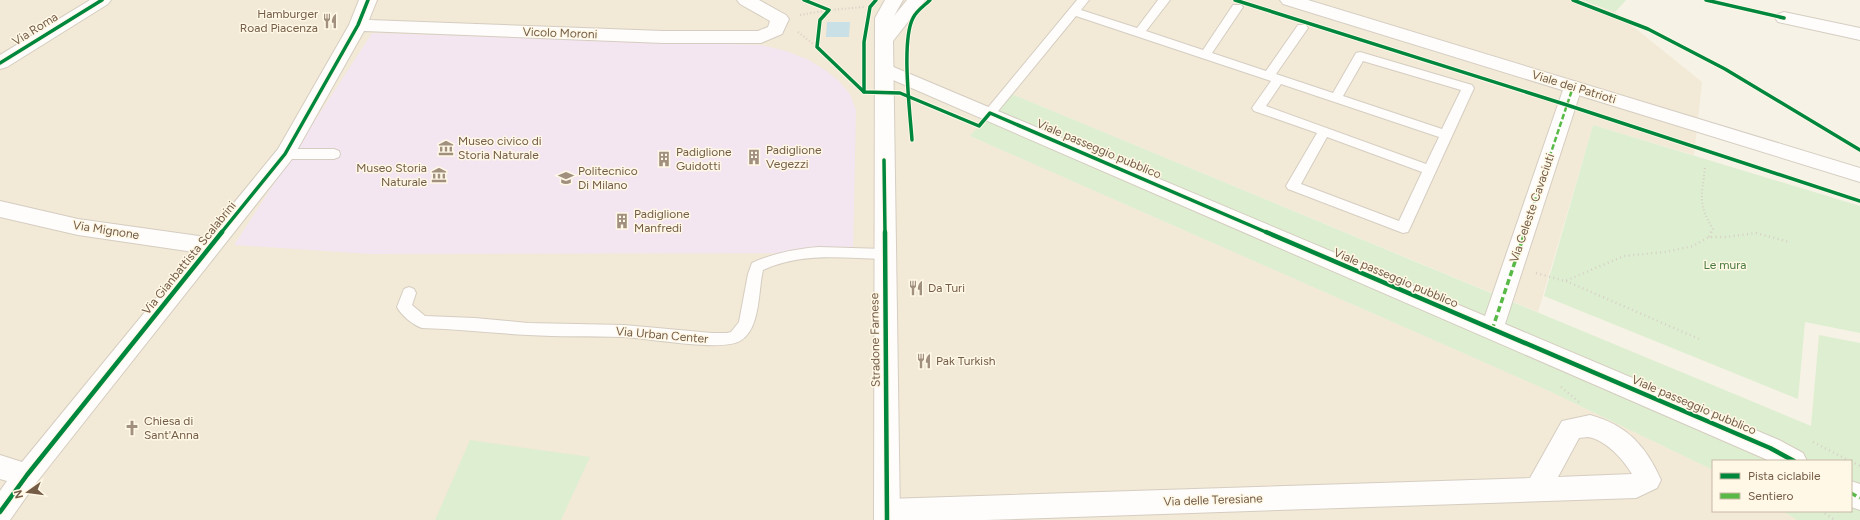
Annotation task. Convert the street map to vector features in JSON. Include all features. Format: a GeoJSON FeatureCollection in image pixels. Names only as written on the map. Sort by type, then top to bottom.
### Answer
{"type":"FeatureCollection","features":[{"type":"Feature","properties":{"kind":"street","name":"Via Roma"},"geometry":{"type":"LineString","coordinates":[[0,63],[102,0]]}},
{"type":"Feature","properties":{"kind":"street","name":"Via Gianbattista Scalabrini"},"geometry":{"type":"LineString","coordinates":[[0,512],[27,475],[285,154],[358,25],[368,0]]}},
{"type":"Feature","properties":{"kind":"street","name":"Stradone Farnese"},"geometry":{"type":"LineString","coordinates":[[887,516],[884,254],[884,18],[894,0]]}},
{"type":"Feature","properties":{"kind":"street"},"geometry":{"type":"LineString","coordinates":[[885,39],[916,0]]}},
{"type":"Feature","properties":{"kind":"street","name":"Viale dei Patrioti"},"geometry":{"type":"LineString","coordinates":[[1288,0],[1860,175]]}},
{"type":"Feature","properties":{"kind":"street"},"geometry":{"type":"LineString","coordinates":[[750,2],[780,19]]}},
{"type":"Feature","properties":{"kind":"street"},"geometry":{"type":"LineString","coordinates":[[1784,18],[1860,34]]}},
{"type":"Feature","properties":{"kind":"street","name":"Vicolo Moroni"},"geometry":{"type":"LineString","coordinates":[[358,25],[663,37],[761,37],[776,30],[780,19]]}},
{"type":"Feature","properties":{"kind":"street","name":"Viale passeggio pubblico"},"geometry":{"type":"LineString","coordinates":[[884,69],[990,113],[1492,330],[1770,448],[1792,460]]}},
{"type":"Feature","properties":{"kind":"street","name":"Via Celeste Cavaciuti"},"geometry":{"type":"LineString","coordinates":[[1492,330],[1573,87]]}},
{"type":"Feature","properties":{"kind":"street","name":"Via Mignone"},"geometry":{"type":"LineString","coordinates":[[0,209],[78,227],[212,246]]}},
{"type":"Feature","properties":{"kind":"street"},"geometry":{"type":"LineString","coordinates":[[0,467],[27,475]]}},
{"type":"Feature","properties":{"kind":"street","name":"Via delle Teresiane"},"geometry":{"type":"LineString","coordinates":[[887,516],[1538,489]]}},
{"type":"Feature","properties":{"kind":"lane"},"geometry":{"type":"LineString","coordinates":[[990,113],[1084,0]]}},
{"type":"Feature","properties":{"kind":"lane"},"geometry":{"type":"LineString","coordinates":[[1139,33],[1164,0]]}},
{"type":"Feature","properties":{"kind":"lane"},"geometry":{"type":"LineString","coordinates":[[1204,55],[1237,7]]}},
{"type":"Feature","properties":{"kind":"lane"},"geometry":{"type":"LineString","coordinates":[[1074,11],[1446,135]]}},
{"type":"Feature","properties":{"kind":"lane"},"geometry":{"type":"LineString","coordinates":[[1302,28],[1273,78],[1258,108],[1430,170]]}},
{"type":"Feature","properties":{"kind":"lane"},"geometry":{"type":"LineString","coordinates":[[1324,131],[1293,186],[1403,228],[1468,88],[1360,56],[1336,98]]}},
{"type":"Feature","properties":{"kind":"lane"},"geometry":{"type":"LineString","coordinates":[[285,154],[334,154]]}},
{"type":"Feature","properties":{"kind":"lane","name":"Via Urban Center"},"geometry":{"type":"LineString","coordinates":[[409,293],[404,307],[422,322],[528,329],[624,331],[712,340],[726,339],[738,335],[745,326],[750,311],[755,272],[757,267],[766,261],[803,253],[884,254]]}},
{"type":"Feature","properties":{"kind":"path"},"geometry":{"type":"LineString","coordinates":[[817,5],[829,10]]}},
{"type":"Feature","properties":{"kind":"path"},"geometry":{"type":"LineString","coordinates":[[824,15],[834,5]]}},
{"type":"Feature","properties":{"kind":"path"},"geometry":{"type":"LineString","coordinates":[[780,19],[829,10],[870,7]]}},
{"type":"Feature","properties":{"kind":"path"},"geometry":{"type":"LineString","coordinates":[[818,40],[818,47],[823,52]]}},
{"type":"Feature","properties":{"kind":"path"},"geometry":{"type":"LineString","coordinates":[[1705,168],[1704,183],[1700,201],[1704,214],[1713,230],[1709,237]]}},
{"type":"Feature","properties":{"kind":"path"},"geometry":{"type":"LineString","coordinates":[[1565,281],[1624,256],[1665,252],[1693,246],[1709,237],[1726,237],[1756,233],[1789,242]]}},
{"type":"Feature","properties":{"kind":"path"},"geometry":{"type":"LineString","coordinates":[[1513,267],[1565,281],[1699,339]]}},
{"type":"Feature","properties":{"kind":"path"},"geometry":{"type":"LineString","coordinates":[[1823,512],[1835,520]]}},
{"type":"Feature","properties":{"kind":"shaded area"},"geometry":{"type":"Polygon","coordinates":[[[0,0],[1582,0],[1615,12],[1702,82],[1694,155],[1593,125],[1538,312],[1007,92],[970,136],[1547,390],[1712,470],[1712,512],[1785,512],[1797,520],[0,520],[0,0]]]}},
{"type":"Feature","properties":{"kind":"shaded area","name":"Politecnico Di Milano"},"geometry":{"type":"Polygon","coordinates":[[[372,33],[761,45],[786,51],[807,59],[838,80],[850,94],[856,110],[853,253],[370,254],[234,245],[372,33]]]}},
{"type":"Feature","properties":{"kind":"green space"},"geometry":{"type":"Polygon","coordinates":[[[1582,0],[1626,0],[1615,12],[1582,0]]]}},
{"type":"Feature","properties":{"kind":"green space"},"geometry":{"type":"Polygon","coordinates":[[[1007,92],[1811,426],[1819,335],[1860,343],[1860,520],[1797,520],[1785,512],[1852,512],[1852,460],[1712,460],[1712,470],[1547,390],[970,136],[1007,92]]]}},
{"type":"Feature","properties":{"kind":"green space","name":"Le mura"},"geometry":{"type":"Polygon","coordinates":[[[1593,125],[1860,206],[1860,333],[1805,322],[1798,399],[1544,296],[1593,125]]]}},
{"type":"Feature","properties":{"kind":"green space"},"geometry":{"type":"Polygon","coordinates":[[[470,440],[590,457],[561,520],[435,520],[470,440]]]}},
{"type":"Feature","properties":{"kind":"water"},"geometry":{"type":"Polygon","coordinates":[[[827,22],[850,22],[849,37],[826,37],[827,22]]]}},
{"type":"Feature","properties":{"kind":"marked path"},"geometry":{"type":"LineString","coordinates":[[1492,330],[1573,87]]}},
{"type":"Feature","properties":{"kind":"marked path"},"geometry":{"type":"LineString","coordinates":[[1852,494],[1860,498]]}},
{"type":"Feature","properties":{"kind":"cycle path"},"geometry":{"type":"LineString","coordinates":[[0,63],[102,0]]}},
{"type":"Feature","properties":{"kind":"cycle path"},"geometry":{"type":"LineString","coordinates":[[0,512],[27,475],[285,154],[358,25],[368,0]]}},
{"type":"Feature","properties":{"kind":"cycle path"},"geometry":{"type":"LineString","coordinates":[[804,0],[829,10],[820,20],[817,47],[864,92],[900,93],[979,126],[990,113],[1492,330],[1770,448],[1792,460]]}},
{"type":"Feature","properties":{"kind":"cycle path"},"geometry":{"type":"LineString","coordinates":[[864,92],[864,42],[870,7],[876,0]]}},
{"type":"Feature","properties":{"kind":"cycle path"},"geometry":{"type":"LineString","coordinates":[[912,140],[907,51],[909,33],[913,17],[930,0]]}},
{"type":"Feature","properties":{"kind":"cycle path"},"geometry":{"type":"LineString","coordinates":[[1235,0],[1567,105],[1860,201]]}},
{"type":"Feature","properties":{"kind":"cycle path"},"geometry":{"type":"LineString","coordinates":[[1573,0],[1648,29],[1725,69],[1860,150]]}},
{"type":"Feature","properties":{"kind":"cycle path"},"geometry":{"type":"LineString","coordinates":[[1706,0],[1784,18]]}},
{"type":"Feature","properties":{"kind":"cycle path"},"geometry":{"type":"LineString","coordinates":[[884,160],[887,520]]}},
{"type":"Feature","properties":{"kind":"place","name":"Hamburger Road Piacenza"},"geometry":{"type":"Point","coordinates":[330,21]}},
{"type":"Feature","properties":{"kind":"place","name":"Museo civico di Storia Naturale"},"geometry":{"type":"Point","coordinates":[446,148]}},
{"type":"Feature","properties":{"kind":"place","name":"Padiglione Vegezzi"},"geometry":{"type":"Point","coordinates":[754,157]}},
{"type":"Feature","properties":{"kind":"place","name":"Padiglione Guidotti"},"geometry":{"type":"Point","coordinates":[664,159]}},
{"type":"Feature","properties":{"kind":"place","name":"Museo Storia Naturale"},"geometry":{"type":"Point","coordinates":[439,175]}},
{"type":"Feature","properties":{"kind":"place","name":"Politecnico Di Milano"},"geometry":{"type":"Point","coordinates":[566,178]}},
{"type":"Feature","properties":{"kind":"place","name":"Padiglione Manfredi"},"geometry":{"type":"Point","coordinates":[622,221]}},
{"type":"Feature","properties":{"kind":"place","name":"Da Turi"},"geometry":{"type":"Point","coordinates":[916,288]}},
{"type":"Feature","properties":{"kind":"place","name":"Pak Turkish"},"geometry":{"type":"Point","coordinates":[924,361]}},
{"type":"Feature","properties":{"kind":"place","name":"Chiesa di Sant'Anna"},"geometry":{"type":"Point","coordinates":[132,428]}}]}
